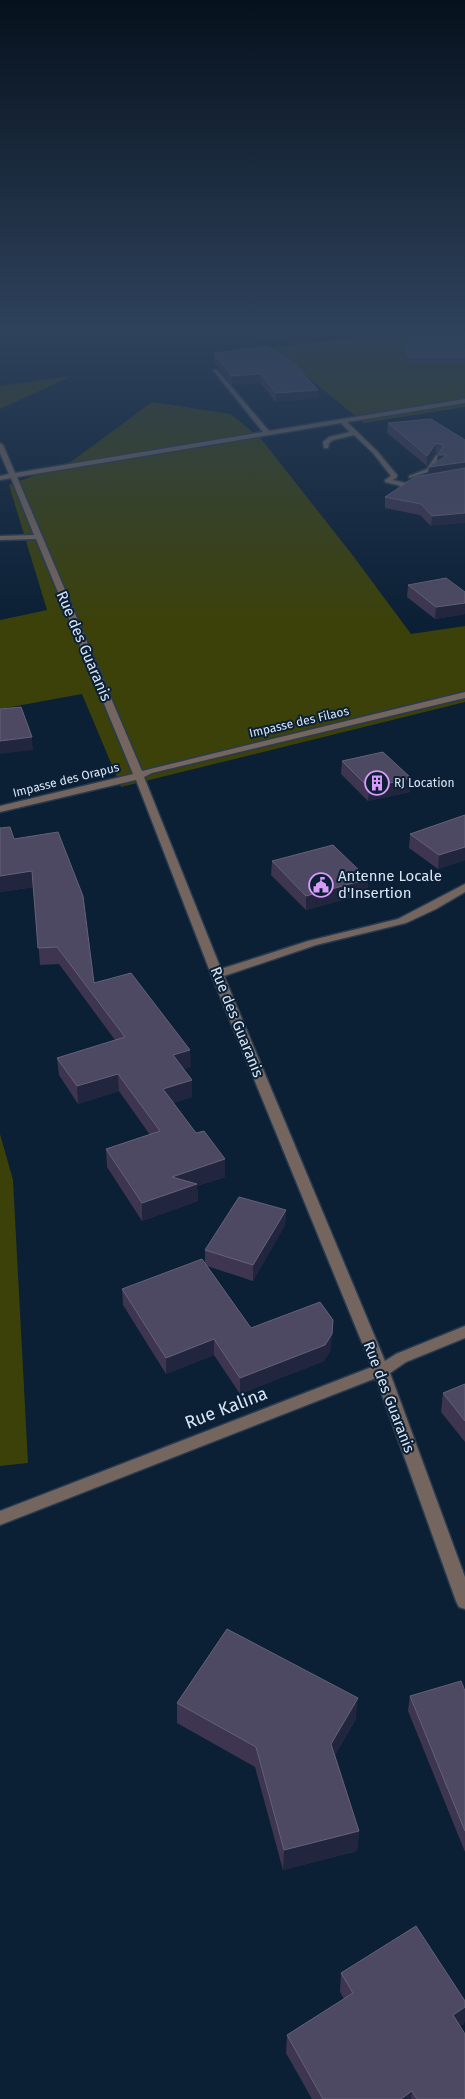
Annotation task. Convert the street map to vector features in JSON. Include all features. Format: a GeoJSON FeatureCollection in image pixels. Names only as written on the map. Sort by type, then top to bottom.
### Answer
{"type":"FeatureCollection","features":[{"type":"Feature","properties":{"kind":"street"},"geometry":{"type":"LineString","coordinates":[[260,425],[268,434]]}},
{"type":"Feature","properties":{"kind":"street"},"geometry":{"type":"LineString","coordinates":[[0,478],[319,425]]}},
{"type":"Feature","properties":{"kind":"street"},"geometry":{"type":"LineString","coordinates":[[347,425],[395,476],[426,480]]}},
{"type":"Feature","properties":{"kind":"street"},"geometry":{"type":"LineString","coordinates":[[326,447],[326,442],[331,438],[356,433]]}},
{"type":"Feature","properties":{"kind":"street","name":"Rue des Guaranis"},"geometry":{"type":"LineString","coordinates":[[0,445],[139,776],[217,974],[381,1371],[465,1601]]}},
{"type":"Feature","properties":{"kind":"street"},"geometry":{"type":"LineString","coordinates":[[414,479],[429,470],[438,456]]}},
{"type":"Feature","properties":{"kind":"street"},"geometry":{"type":"LineString","coordinates":[[0,538],[38,537]]}},
{"type":"Feature","properties":{"kind":"street","name":"Impasse des Filaos"},"geometry":{"type":"LineString","coordinates":[[139,776],[149,771],[465,695]]}},
{"type":"Feature","properties":{"kind":"street","name":"Impasse des Orapus"},"geometry":{"type":"LineString","coordinates":[[0,809],[139,776]]}},
{"type":"Feature","properties":{"kind":"street"},"geometry":{"type":"LineString","coordinates":[[217,974],[312,943],[402,921],[432,908],[465,886]]}},
{"type":"Feature","properties":{"kind":"street","name":"Rue Kalina"},"geometry":{"type":"LineString","coordinates":[[0,1518],[364,1375],[381,1371],[401,1358],[465,1332]]}},
{"type":"Feature","properties":{"kind":"green space"},"geometry":{"type":"Polygon","coordinates":[[[121,425],[244,425],[262,440],[354,557],[411,634],[465,626],[465,702],[121,787],[82,694],[0,709],[0,620],[47,610],[9,485],[72,461],[121,425]]]}},
{"type":"Feature","properties":{"kind":"green space"},"geometry":{"type":"Polygon","coordinates":[[[0,1134],[13,1180],[28,1463],[0,1466],[0,1134]]]}},
{"type":"Feature","properties":{"kind":"building"},"geometry":{"type":"Polygon","coordinates":[[[390,425],[441,425],[465,440],[465,462],[429,467],[447,455],[438,455],[444,445],[436,443],[427,456],[390,425]]]}},
{"type":"Feature","properties":{"kind":"building"},"geometry":{"type":"Polygon","coordinates":[[[465,468],[465,513],[432,516],[421,504],[385,497],[415,477],[465,468]]]}},
{"type":"Feature","properties":{"kind":"building"},"geometry":{"type":"Polygon","coordinates":[[[446,578],[465,592],[465,603],[436,607],[408,585],[446,578]]]}},
{"type":"Feature","properties":{"kind":"building"},"geometry":{"type":"Polygon","coordinates":[[[21,707],[32,737],[0,741],[0,709],[21,707]]]}},
{"type":"Feature","properties":{"kind":"building"},"geometry":{"type":"Polygon","coordinates":[[[383,752],[411,778],[369,788],[342,761],[383,752]]]}},
{"type":"Feature","properties":{"kind":"building"},"geometry":{"type":"Polygon","coordinates":[[[465,815],[465,847],[439,855],[410,834],[465,815]]]}},
{"type":"Feature","properties":{"kind":"building"},"geometry":{"type":"Polygon","coordinates":[[[10,827],[14,839],[58,832],[83,896],[94,983],[131,973],[190,1050],[173,1055],[192,1080],[163,1089],[196,1133],[204,1131],[225,1159],[172,1177],[197,1184],[142,1203],[106,1149],[160,1131],[118,1074],[77,1086],[57,1058],[125,1037],[57,947],[38,948],[32,871],[0,876],[0,828],[10,827]]]}},
{"type":"Feature","properties":{"kind":"building"},"geometry":{"type":"Polygon","coordinates":[[[333,845],[368,879],[306,896],[272,861],[333,845]]]}},
{"type":"Feature","properties":{"kind":"building"},"geometry":{"type":"Polygon","coordinates":[[[239,1197],[286,1210],[253,1265],[205,1250],[239,1197]]]}},
{"type":"Feature","properties":{"kind":"building"},"geometry":{"type":"Polygon","coordinates":[[[202,1259],[251,1328],[320,1302],[333,1320],[332,1334],[325,1345],[240,1378],[214,1339],[166,1358],[122,1289],[202,1259]]]}},
{"type":"Feature","properties":{"kind":"building"},"geometry":{"type":"Polygon","coordinates":[[[465,1384],[465,1421],[443,1393],[465,1384]]]}},
{"type":"Feature","properties":{"kind":"building"},"geometry":{"type":"Polygon","coordinates":[[[227,1629],[358,1698],[331,1744],[359,1831],[284,1850],[256,1747],[177,1703],[227,1629]]]}},
{"type":"Feature","properties":{"kind":"building"},"geometry":{"type":"Polygon","coordinates":[[[461,1681],[465,1691],[465,1831],[410,1696],[461,1681]]]}},
{"type":"Feature","properties":{"kind":"building"},"geometry":{"type":"Polygon","coordinates":[[[416,1926],[465,2001],[465,2007],[453,2015],[465,2034],[465,2099],[417,2099],[412,2091],[401,2099],[323,2099],[287,2035],[353,1993],[341,1973],[416,1926]]]}},
{"type":"Feature","properties":{"kind":"place","name":"RJ Location"},"geometry":{"type":"Point","coordinates":[377,783]}},
{"type":"Feature","properties":{"kind":"place","name":"Antenne Locale d'Insertion"},"geometry":{"type":"Point","coordinates":[321,885]}}]}
